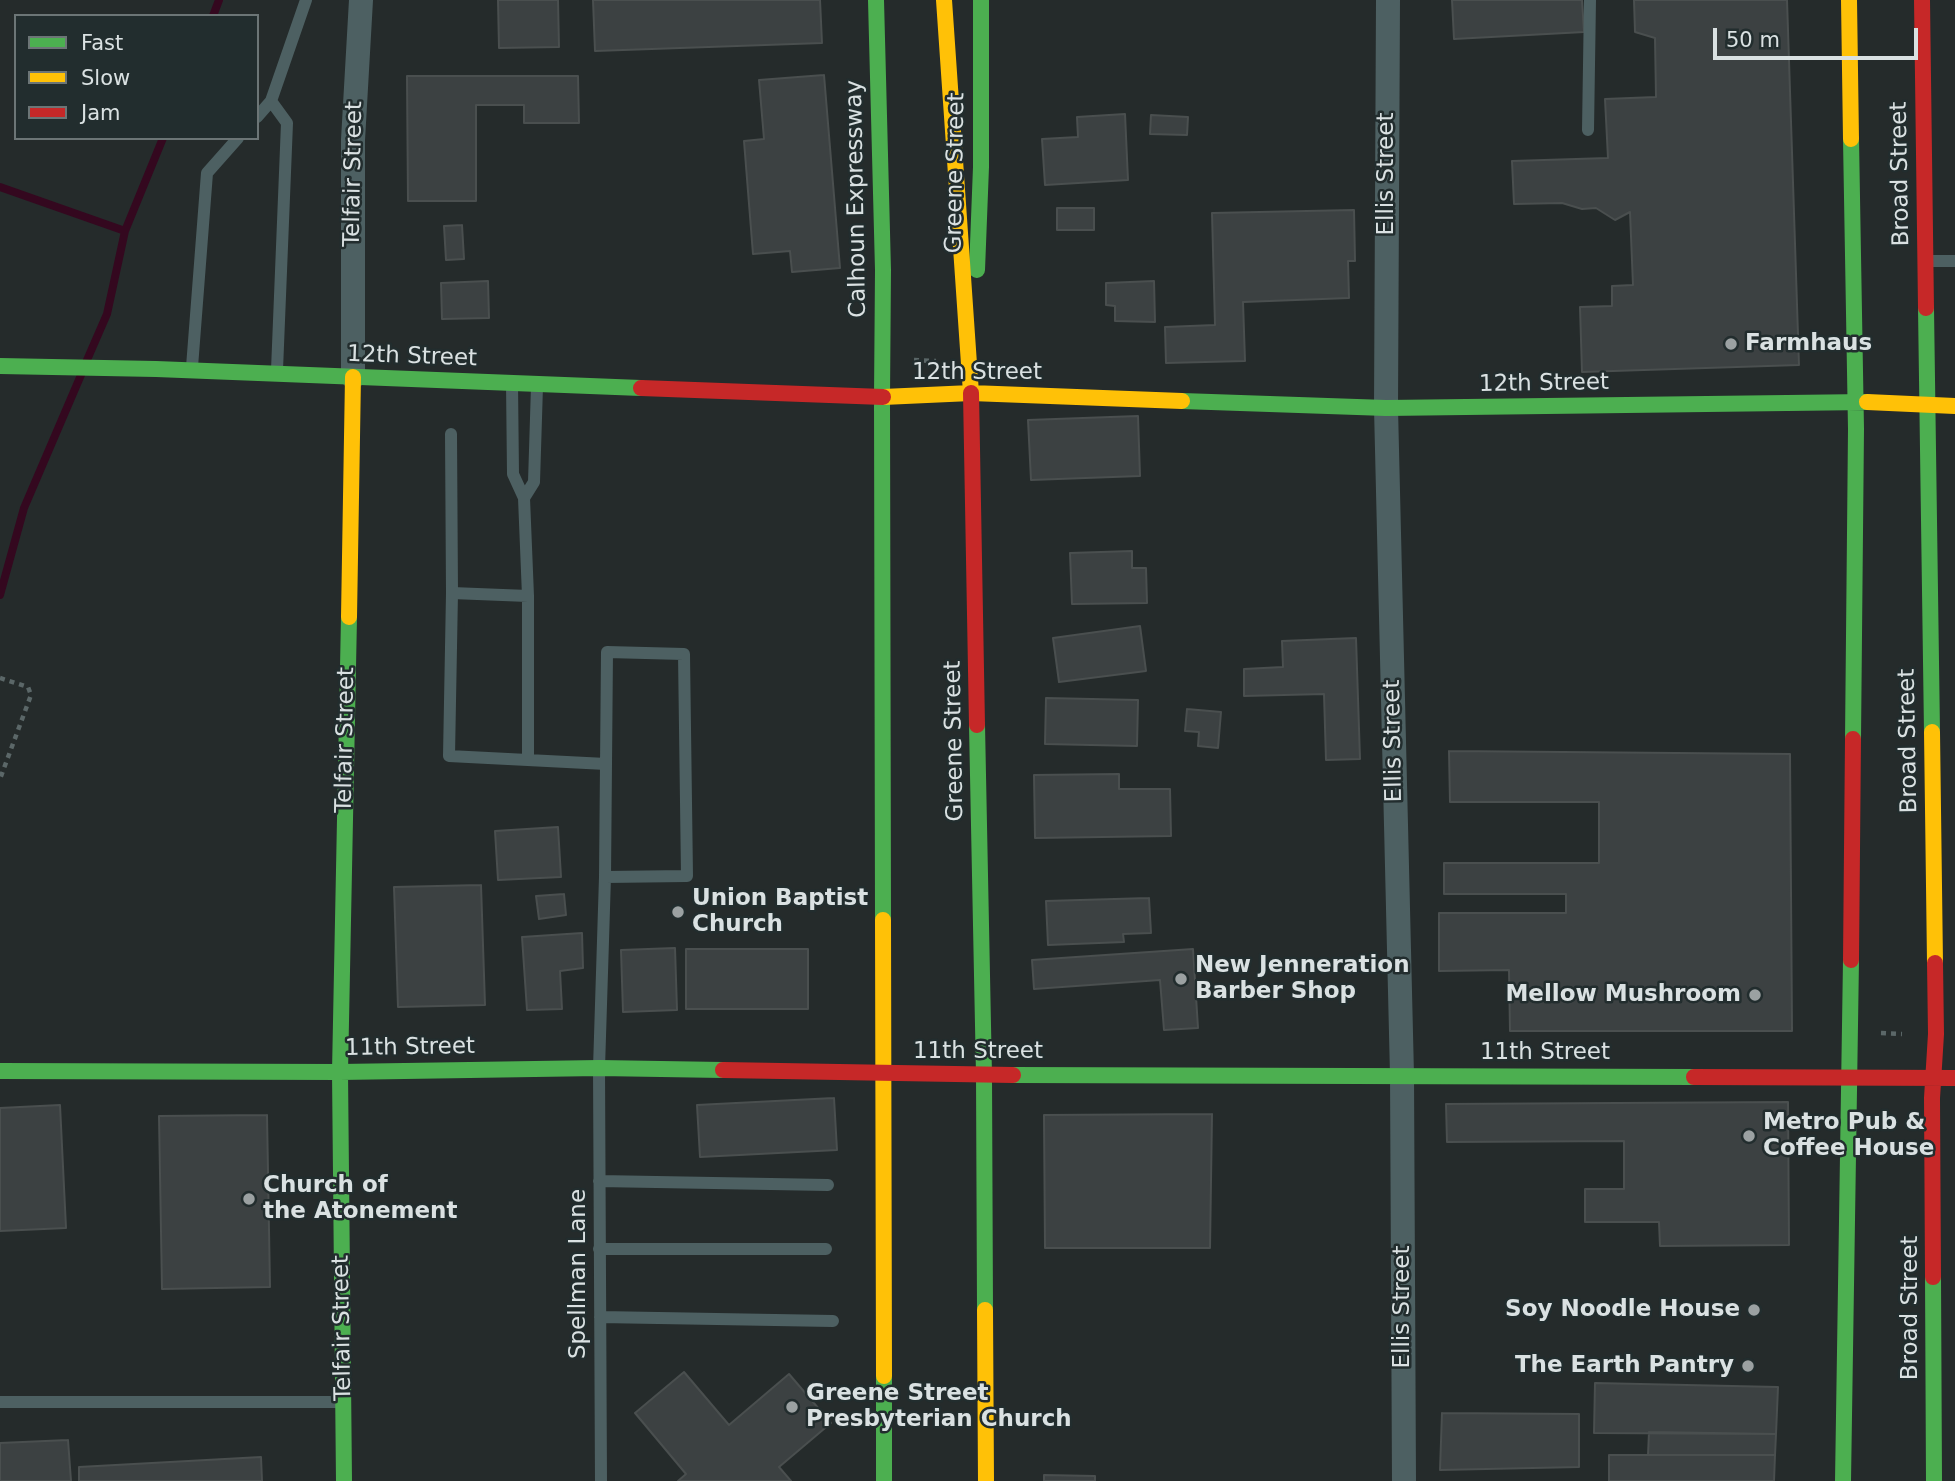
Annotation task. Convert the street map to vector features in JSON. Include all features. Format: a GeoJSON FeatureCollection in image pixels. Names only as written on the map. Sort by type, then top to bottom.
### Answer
{"type":"FeatureCollection","features":[{"type":"Feature","properties":{"kind":"main road","name":"Calhoun Expressway"},"geometry":{"type":"LineString","coordinates":[[876,0],[883,270],[882,397]]}},
{"type":"Feature","properties":{"kind":"main road"},"geometry":{"type":"LineString","coordinates":[[944,0],[971,393]]}},
{"type":"Feature","properties":{"kind":"main road","name":"Greene Street"},"geometry":{"type":"LineString","coordinates":[[981,0],[981,167],[971,393],[984,1075],[986,1481]]}},
{"type":"Feature","properties":{"kind":"main road"},"geometry":{"type":"LineString","coordinates":[[1843,1481],[1856,402],[1849,0]]}},
{"type":"Feature","properties":{"kind":"main road","name":"Broad Street"},"geometry":{"type":"LineString","coordinates":[[1922,0],[1927,404],[1940,953],[1934,1078],[1934,1481]]}},
{"type":"Feature","properties":{"kind":"main road","name":"12th Street"},"geometry":{"type":"LineString","coordinates":[[0,366],[191,370],[882,397],[971,393],[1386,408],[1856,402],[1955,406]]}},
{"type":"Feature","properties":{"kind":"main road","name":"Telfair Street"},"geometry":{"type":"LineString","coordinates":[[344,1481],[340,1072],[352,377]]}},
{"type":"Feature","properties":{"kind":"main road"},"geometry":{"type":"LineString","coordinates":[[882,397],[884,1481]]}},
{"type":"Feature","properties":{"kind":"main road","name":"11th Street"},"geometry":{"type":"LineString","coordinates":[[0,1071],[340,1072],[599,1068],[984,1075],[1955,1078]]}},
{"type":"Feature","properties":{"kind":"street","name":"Telfair Street"},"geometry":{"type":"LineString","coordinates":[[352,377],[353,140],[361,0]]}},
{"type":"Feature","properties":{"kind":"street","name":"Ellis Street"},"geometry":{"type":"LineString","coordinates":[[1388,0],[1386,408],[1402,1075],[1404,1481]]}},
{"type":"Feature","properties":{"kind":"lane"},"geometry":{"type":"LineString","coordinates":[[259,115],[271,101],[306,0]]}},
{"type":"Feature","properties":{"kind":"lane"},"geometry":{"type":"LineString","coordinates":[[1588,130],[1590,0]]}},
{"type":"Feature","properties":{"kind":"lane"},"geometry":{"type":"LineString","coordinates":[[271,101],[287,123],[277,374]]}},
{"type":"Feature","properties":{"kind":"lane"},"geometry":{"type":"LineString","coordinates":[[191,370],[207,173],[236,140]]}},
{"type":"Feature","properties":{"kind":"lane"},"geometry":{"type":"LineString","coordinates":[[1925,261],[1955,261]]}},
{"type":"Feature","properties":{"kind":"lane"},"geometry":{"type":"LineString","coordinates":[[512,383],[513,474],[524,498],[528,596],[528,758]]}},
{"type":"Feature","properties":{"kind":"lane"},"geometry":{"type":"LineString","coordinates":[[524,498],[534,482],[537,384]]}},
{"type":"Feature","properties":{"kind":"lane"},"geometry":{"type":"LineString","coordinates":[[451,435],[449,756],[606,764]]}},
{"type":"Feature","properties":{"kind":"lane"},"geometry":{"type":"LineString","coordinates":[[452,593],[528,596]]}},
{"type":"Feature","properties":{"kind":"lane","name":"Spellman Lane"},"geometry":{"type":"LineString","coordinates":[[601,1481],[599,1068],[605,877],[607,652],[684,654],[688,876],[605,877]]}},
{"type":"Feature","properties":{"kind":"lane"},"geometry":{"type":"LineString","coordinates":[[599,1181],[828,1185]]}},
{"type":"Feature","properties":{"kind":"lane"},"geometry":{"type":"LineString","coordinates":[[599,1249],[827,1249]]}},
{"type":"Feature","properties":{"kind":"lane"},"geometry":{"type":"LineString","coordinates":[[600,1317],[833,1321]]}},
{"type":"Feature","properties":{"kind":"lane"},"geometry":{"type":"LineString","coordinates":[[0,1402],[345,1402]]}},
{"type":"Feature","properties":{"kind":"path"},"geometry":{"type":"LineString","coordinates":[[910,360],[944,361]]}},
{"type":"Feature","properties":{"kind":"path"},"geometry":{"type":"LineString","coordinates":[[0,678],[28,687],[31,695],[0,779]]}},
{"type":"Feature","properties":{"kind":"path"},"geometry":{"type":"LineString","coordinates":[[1877,1033],[1902,1034]]}},
{"type":"Feature","properties":{"kind":"building"},"geometry":{"type":"Polygon","coordinates":[[[498,0],[558,0],[559,47],[499,48],[498,0]]]}},
{"type":"Feature","properties":{"kind":"building"},"geometry":{"type":"Polygon","coordinates":[[[593,0],[820,0],[822,43],[595,51],[593,0]]]}},
{"type":"Feature","properties":{"kind":"building"},"geometry":{"type":"Polygon","coordinates":[[[1452,0],[1582,0],[1584,32],[1454,39],[1452,0]]]}},
{"type":"Feature","properties":{"kind":"building"},"geometry":{"type":"Polygon","coordinates":[[[1634,0],[1787,0],[1799,365],[1582,372],[1580,307],[1612,306],[1612,286],[1633,285],[1630,212],[1615,220],[1596,208],[1582,209],[1562,203],[1514,204],[1512,161],[1608,158],[1605,99],[1656,97],[1655,38],[1635,32],[1634,0]]]}},
{"type":"Feature","properties":{"kind":"building"},"geometry":{"type":"Polygon","coordinates":[[[824,75],[840,268],[792,272],[790,251],[753,254],[744,141],[764,139],[759,80],[824,75]]]}},
{"type":"Feature","properties":{"kind":"building"},"geometry":{"type":"Polygon","coordinates":[[[407,76],[578,76],[579,123],[524,123],[524,105],[476,105],[476,201],[408,201],[407,76]]]}},
{"type":"Feature","properties":{"kind":"building"},"geometry":{"type":"Polygon","coordinates":[[[1125,114],[1128,180],[1045,185],[1042,139],[1078,137],[1077,117],[1125,114]]]}},
{"type":"Feature","properties":{"kind":"building"},"geometry":{"type":"Polygon","coordinates":[[[1151,115],[1188,117],[1187,135],[1150,134],[1151,115]]]}},
{"type":"Feature","properties":{"kind":"building"},"geometry":{"type":"Polygon","coordinates":[[[1057,208],[1094,208],[1094,230],[1057,230],[1057,208]]]}},
{"type":"Feature","properties":{"kind":"building"},"geometry":{"type":"Polygon","coordinates":[[[1354,210],[1355,261],[1348,261],[1349,298],[1243,302],[1245,361],[1166,363],[1165,327],[1215,325],[1212,213],[1354,210]]]}},
{"type":"Feature","properties":{"kind":"building"},"geometry":{"type":"Polygon","coordinates":[[[462,225],[464,259],[446,260],[444,226],[462,225]]]}},
{"type":"Feature","properties":{"kind":"building"},"geometry":{"type":"Polygon","coordinates":[[[488,281],[489,318],[442,319],[441,283],[488,281]]]}},
{"type":"Feature","properties":{"kind":"building"},"geometry":{"type":"Polygon","coordinates":[[[1154,281],[1155,322],[1115,321],[1115,306],[1106,305],[1106,283],[1154,281]]]}},
{"type":"Feature","properties":{"kind":"building"},"geometry":{"type":"Polygon","coordinates":[[[1138,416],[1140,476],[1031,480],[1028,420],[1138,416]]]}},
{"type":"Feature","properties":{"kind":"building"},"geometry":{"type":"Polygon","coordinates":[[[1132,551],[1132,568],[1146,568],[1147,603],[1072,604],[1070,553],[1132,551]]]}},
{"type":"Feature","properties":{"kind":"building"},"geometry":{"type":"Polygon","coordinates":[[[1140,626],[1146,671],[1059,682],[1053,638],[1140,626]]]}},
{"type":"Feature","properties":{"kind":"building"},"geometry":{"type":"Polygon","coordinates":[[[1356,638],[1360,759],[1326,760],[1324,694],[1244,696],[1244,669],[1283,667],[1282,641],[1356,638]]]}},
{"type":"Feature","properties":{"kind":"building"},"geometry":{"type":"Polygon","coordinates":[[[1046,698],[1138,700],[1137,746],[1045,744],[1046,698]]]}},
{"type":"Feature","properties":{"kind":"building"},"geometry":{"type":"Polygon","coordinates":[[[1187,709],[1221,712],[1218,748],[1198,746],[1199,732],[1185,731],[1187,709]]]}},
{"type":"Feature","properties":{"kind":"building"},"geometry":{"type":"Polygon","coordinates":[[[1449,751],[1790,754],[1792,1031],[1510,1031],[1509,970],[1439,971],[1439,913],[1566,913],[1566,894],[1444,894],[1444,863],[1599,863],[1599,802],[1450,802],[1449,751]]]}},
{"type":"Feature","properties":{"kind":"building"},"geometry":{"type":"Polygon","coordinates":[[[1119,774],[1119,789],[1170,789],[1171,836],[1035,838],[1034,775],[1119,774]]]}},
{"type":"Feature","properties":{"kind":"building"},"geometry":{"type":"Polygon","coordinates":[[[558,827],[561,877],[498,880],[495,831],[558,827]]]}},
{"type":"Feature","properties":{"kind":"building"},"geometry":{"type":"Polygon","coordinates":[[[481,885],[485,1005],[398,1007],[394,887],[481,885]]]}},
{"type":"Feature","properties":{"kind":"building"},"geometry":{"type":"Polygon","coordinates":[[[564,894],[566,915],[539,919],[536,896],[564,894]]]}},
{"type":"Feature","properties":{"kind":"building"},"geometry":{"type":"Polygon","coordinates":[[[1149,898],[1151,933],[1123,934],[1124,942],[1048,945],[1046,901],[1149,898]]]}},
{"type":"Feature","properties":{"kind":"building"},"geometry":{"type":"Polygon","coordinates":[[[582,933],[583,968],[560,971],[562,1009],[527,1010],[522,937],[582,933]]]}},
{"type":"Feature","properties":{"kind":"building"},"geometry":{"type":"Polygon","coordinates":[[[675,948],[677,1010],[623,1012],[621,950],[675,948]]]}},
{"type":"Feature","properties":{"kind":"building"},"geometry":{"type":"Polygon","coordinates":[[[686,949],[808,949],[808,1009],[686,1009],[686,949]]]}},
{"type":"Feature","properties":{"kind":"building"},"geometry":{"type":"Polygon","coordinates":[[[1193,949],[1198,1028],[1164,1030],[1160,980],[1034,989],[1032,960],[1193,949]]]}},
{"type":"Feature","properties":{"kind":"building"},"geometry":{"type":"Polygon","coordinates":[[[834,1098],[837,1150],[700,1157],[697,1105],[834,1098]]]}},
{"type":"Feature","properties":{"kind":"building"},"geometry":{"type":"Polygon","coordinates":[[[1788,1102],[1789,1245],[1660,1246],[1659,1222],[1585,1222],[1585,1189],[1624,1189],[1624,1141],[1447,1142],[1446,1104],[1788,1102]]]}},
{"type":"Feature","properties":{"kind":"building"},"geometry":{"type":"Polygon","coordinates":[[[60,1105],[66,1228],[0,1231],[0,1108],[60,1105]]]}},
{"type":"Feature","properties":{"kind":"building"},"geometry":{"type":"Polygon","coordinates":[[[1212,1114],[1210,1248],[1045,1248],[1044,1115],[1212,1114]]]}},
{"type":"Feature","properties":{"kind":"building"},"geometry":{"type":"Polygon","coordinates":[[[267,1115],[270,1287],[162,1289],[159,1116],[267,1115]]]}},
{"type":"Feature","properties":{"kind":"building"},"geometry":{"type":"Polygon","coordinates":[[[684,1372],[729,1425],[789,1374],[831,1423],[779,1467],[791,1481],[678,1481],[686,1474],[635,1413],[684,1372]]]}},
{"type":"Feature","properties":{"kind":"building"},"geometry":{"type":"Polygon","coordinates":[[[1595,1383],[1778,1387],[1776,1434],[1594,1433],[1595,1383]]]}},
{"type":"Feature","properties":{"kind":"building"},"geometry":{"type":"Polygon","coordinates":[[[1442,1413],[1579,1414],[1579,1467],[1440,1470],[1442,1413]]]}},
{"type":"Feature","properties":{"kind":"building"},"geometry":{"type":"Polygon","coordinates":[[[1649,1432],[1776,1434],[1775,1455],[1648,1455],[1649,1432]]]}},
{"type":"Feature","properties":{"kind":"building"},"geometry":{"type":"Polygon","coordinates":[[[68,1440],[71,1481],[0,1481],[0,1443],[68,1440]]]}},
{"type":"Feature","properties":{"kind":"building"},"geometry":{"type":"Polygon","coordinates":[[[1609,1455],[1775,1455],[1774,1481],[1609,1481],[1609,1455]]]}},
{"type":"Feature","properties":{"kind":"building"},"geometry":{"type":"Polygon","coordinates":[[[261,1457],[262,1481],[79,1481],[79,1467],[261,1457]]]}},
{"type":"Feature","properties":{"kind":"building"},"geometry":{"type":"Polygon","coordinates":[[[1044,1475],[1095,1476],[1095,1481],[1044,1481],[1044,1475]]]}},
{"type":"Feature","properties":{"kind":"waterway"},"geometry":{"type":"LineString","coordinates":[[214,14],[219,0]]}},
{"type":"Feature","properties":{"kind":"waterway"},"geometry":{"type":"LineString","coordinates":[[87,360],[107,314],[125,231],[162,140]]}},
{"type":"Feature","properties":{"kind":"waterway"},"geometry":{"type":"LineString","coordinates":[[0,187],[125,231]]}},
{"type":"Feature","properties":{"kind":"waterway"},"geometry":{"type":"LineString","coordinates":[[0,595],[24,508],[81,375]]}},
{"type":"Feature","properties":{"kind":"traffic: fast"},"geometry":{"type":"LineString","coordinates":[[876,0],[883,270],[882,397]]}},
{"type":"Feature","properties":{"kind":"traffic: fast"},"geometry":{"type":"LineString","coordinates":[[977,270],[981,167],[981,0]]}},
{"type":"Feature","properties":{"kind":"traffic: fast"},"geometry":{"type":"LineString","coordinates":[[1851,139],[1856,429],[1853,739]]}},
{"type":"Feature","properties":{"kind":"traffic: fast"},"geometry":{"type":"LineString","coordinates":[[1926,308],[1932,732]]}},
{"type":"Feature","properties":{"kind":"traffic: fast"},"geometry":{"type":"LineString","coordinates":[[0,366],[156,369],[641,388]]}},
{"type":"Feature","properties":{"kind":"traffic: fast"},"geometry":{"type":"LineString","coordinates":[[882,397],[883,920]]}},
{"type":"Feature","properties":{"kind":"traffic: fast"},"geometry":{"type":"LineString","coordinates":[[1182,401],[1386,408],[1867,402]]}},
{"type":"Feature","properties":{"kind":"traffic: fast"},"geometry":{"type":"LineString","coordinates":[[344,1481],[340,1072],[349,617]]}},
{"type":"Feature","properties":{"kind":"traffic: fast"},"geometry":{"type":"LineString","coordinates":[[977,725],[984,1075],[985,1310]]}},
{"type":"Feature","properties":{"kind":"traffic: fast"},"geometry":{"type":"LineString","coordinates":[[1843,1481],[1851,960]]}},
{"type":"Feature","properties":{"kind":"traffic: fast"},"geometry":{"type":"LineString","coordinates":[[0,1071],[340,1072],[599,1068],[723,1070]]}},
{"type":"Feature","properties":{"kind":"traffic: fast"},"geometry":{"type":"LineString","coordinates":[[1013,1075],[1694,1077]]}},
{"type":"Feature","properties":{"kind":"traffic: fast"},"geometry":{"type":"LineString","coordinates":[[1933,1277],[1934,1481]]}},
{"type":"Feature","properties":{"kind":"traffic: fast"},"geometry":{"type":"LineString","coordinates":[[884,1376],[884,1481]]}},
{"type":"Feature","properties":{"kind":"traffic: slow"},"geometry":{"type":"LineString","coordinates":[[944,0],[971,393]]}},
{"type":"Feature","properties":{"kind":"traffic: slow"},"geometry":{"type":"LineString","coordinates":[[1849,0],[1851,139]]}},
{"type":"Feature","properties":{"kind":"traffic: slow"},"geometry":{"type":"LineString","coordinates":[[349,617],[353,377]]}},
{"type":"Feature","properties":{"kind":"traffic: slow"},"geometry":{"type":"LineString","coordinates":[[883,397],[971,393],[1182,401]]}},
{"type":"Feature","properties":{"kind":"traffic: slow"},"geometry":{"type":"LineString","coordinates":[[1867,402],[1955,406]]}},
{"type":"Feature","properties":{"kind":"traffic: slow"},"geometry":{"type":"LineString","coordinates":[[1932,732],[1935,963]]}},
{"type":"Feature","properties":{"kind":"traffic: slow"},"geometry":{"type":"LineString","coordinates":[[883,920],[884,1376]]}},
{"type":"Feature","properties":{"kind":"traffic: slow"},"geometry":{"type":"LineString","coordinates":[[985,1310],[986,1481]]}},
{"type":"Feature","properties":{"kind":"traffic: jam"},"geometry":{"type":"LineString","coordinates":[[1922,0],[1926,308]]}},
{"type":"Feature","properties":{"kind":"traffic: jam"},"geometry":{"type":"LineString","coordinates":[[641,388],[883,397]]}},
{"type":"Feature","properties":{"kind":"traffic: jam"},"geometry":{"type":"LineString","coordinates":[[971,393],[977,725]]}},
{"type":"Feature","properties":{"kind":"traffic: jam"},"geometry":{"type":"LineString","coordinates":[[1851,960],[1853,739]]}},
{"type":"Feature","properties":{"kind":"traffic: jam"},"geometry":{"type":"LineString","coordinates":[[1933,1277],[1932,1098],[1936,1034],[1935,963]]}},
{"type":"Feature","properties":{"kind":"traffic: jam"},"geometry":{"type":"LineString","coordinates":[[723,1070],[1013,1075]]}},
{"type":"Feature","properties":{"kind":"traffic: jam"},"geometry":{"type":"LineString","coordinates":[[1694,1077],[1955,1078]]}},
{"type":"Feature","properties":{"kind":"place","name":"Farmhaus"},"geometry":{"type":"Point","coordinates":[1731,344]}},
{"type":"Feature","properties":{"kind":"place","name":"Union Baptist Church"},"geometry":{"type":"Point","coordinates":[678,912]}},
{"type":"Feature","properties":{"kind":"place","name":"New Jenneration Barber Shop"},"geometry":{"type":"Point","coordinates":[1181,979]}},
{"type":"Feature","properties":{"kind":"place","name":"Mellow Mushroom"},"geometry":{"type":"Point","coordinates":[1755,995]}},
{"type":"Feature","properties":{"kind":"place","name":"Metro Pub & Coffee House"},"geometry":{"type":"Point","coordinates":[1749,1136]}},
{"type":"Feature","properties":{"kind":"place","name":"Church of the Atonement"},"geometry":{"type":"Point","coordinates":[249,1199]}},
{"type":"Feature","properties":{"kind":"place","name":"Soy Noodle House"},"geometry":{"type":"Point","coordinates":[1754,1310]}},
{"type":"Feature","properties":{"kind":"place","name":"The Earth Pantry"},"geometry":{"type":"Point","coordinates":[1748,1366]}},
{"type":"Feature","properties":{"kind":"place","name":"Greene Street Presbyterian Church"},"geometry":{"type":"Point","coordinates":[792,1407]}}]}
